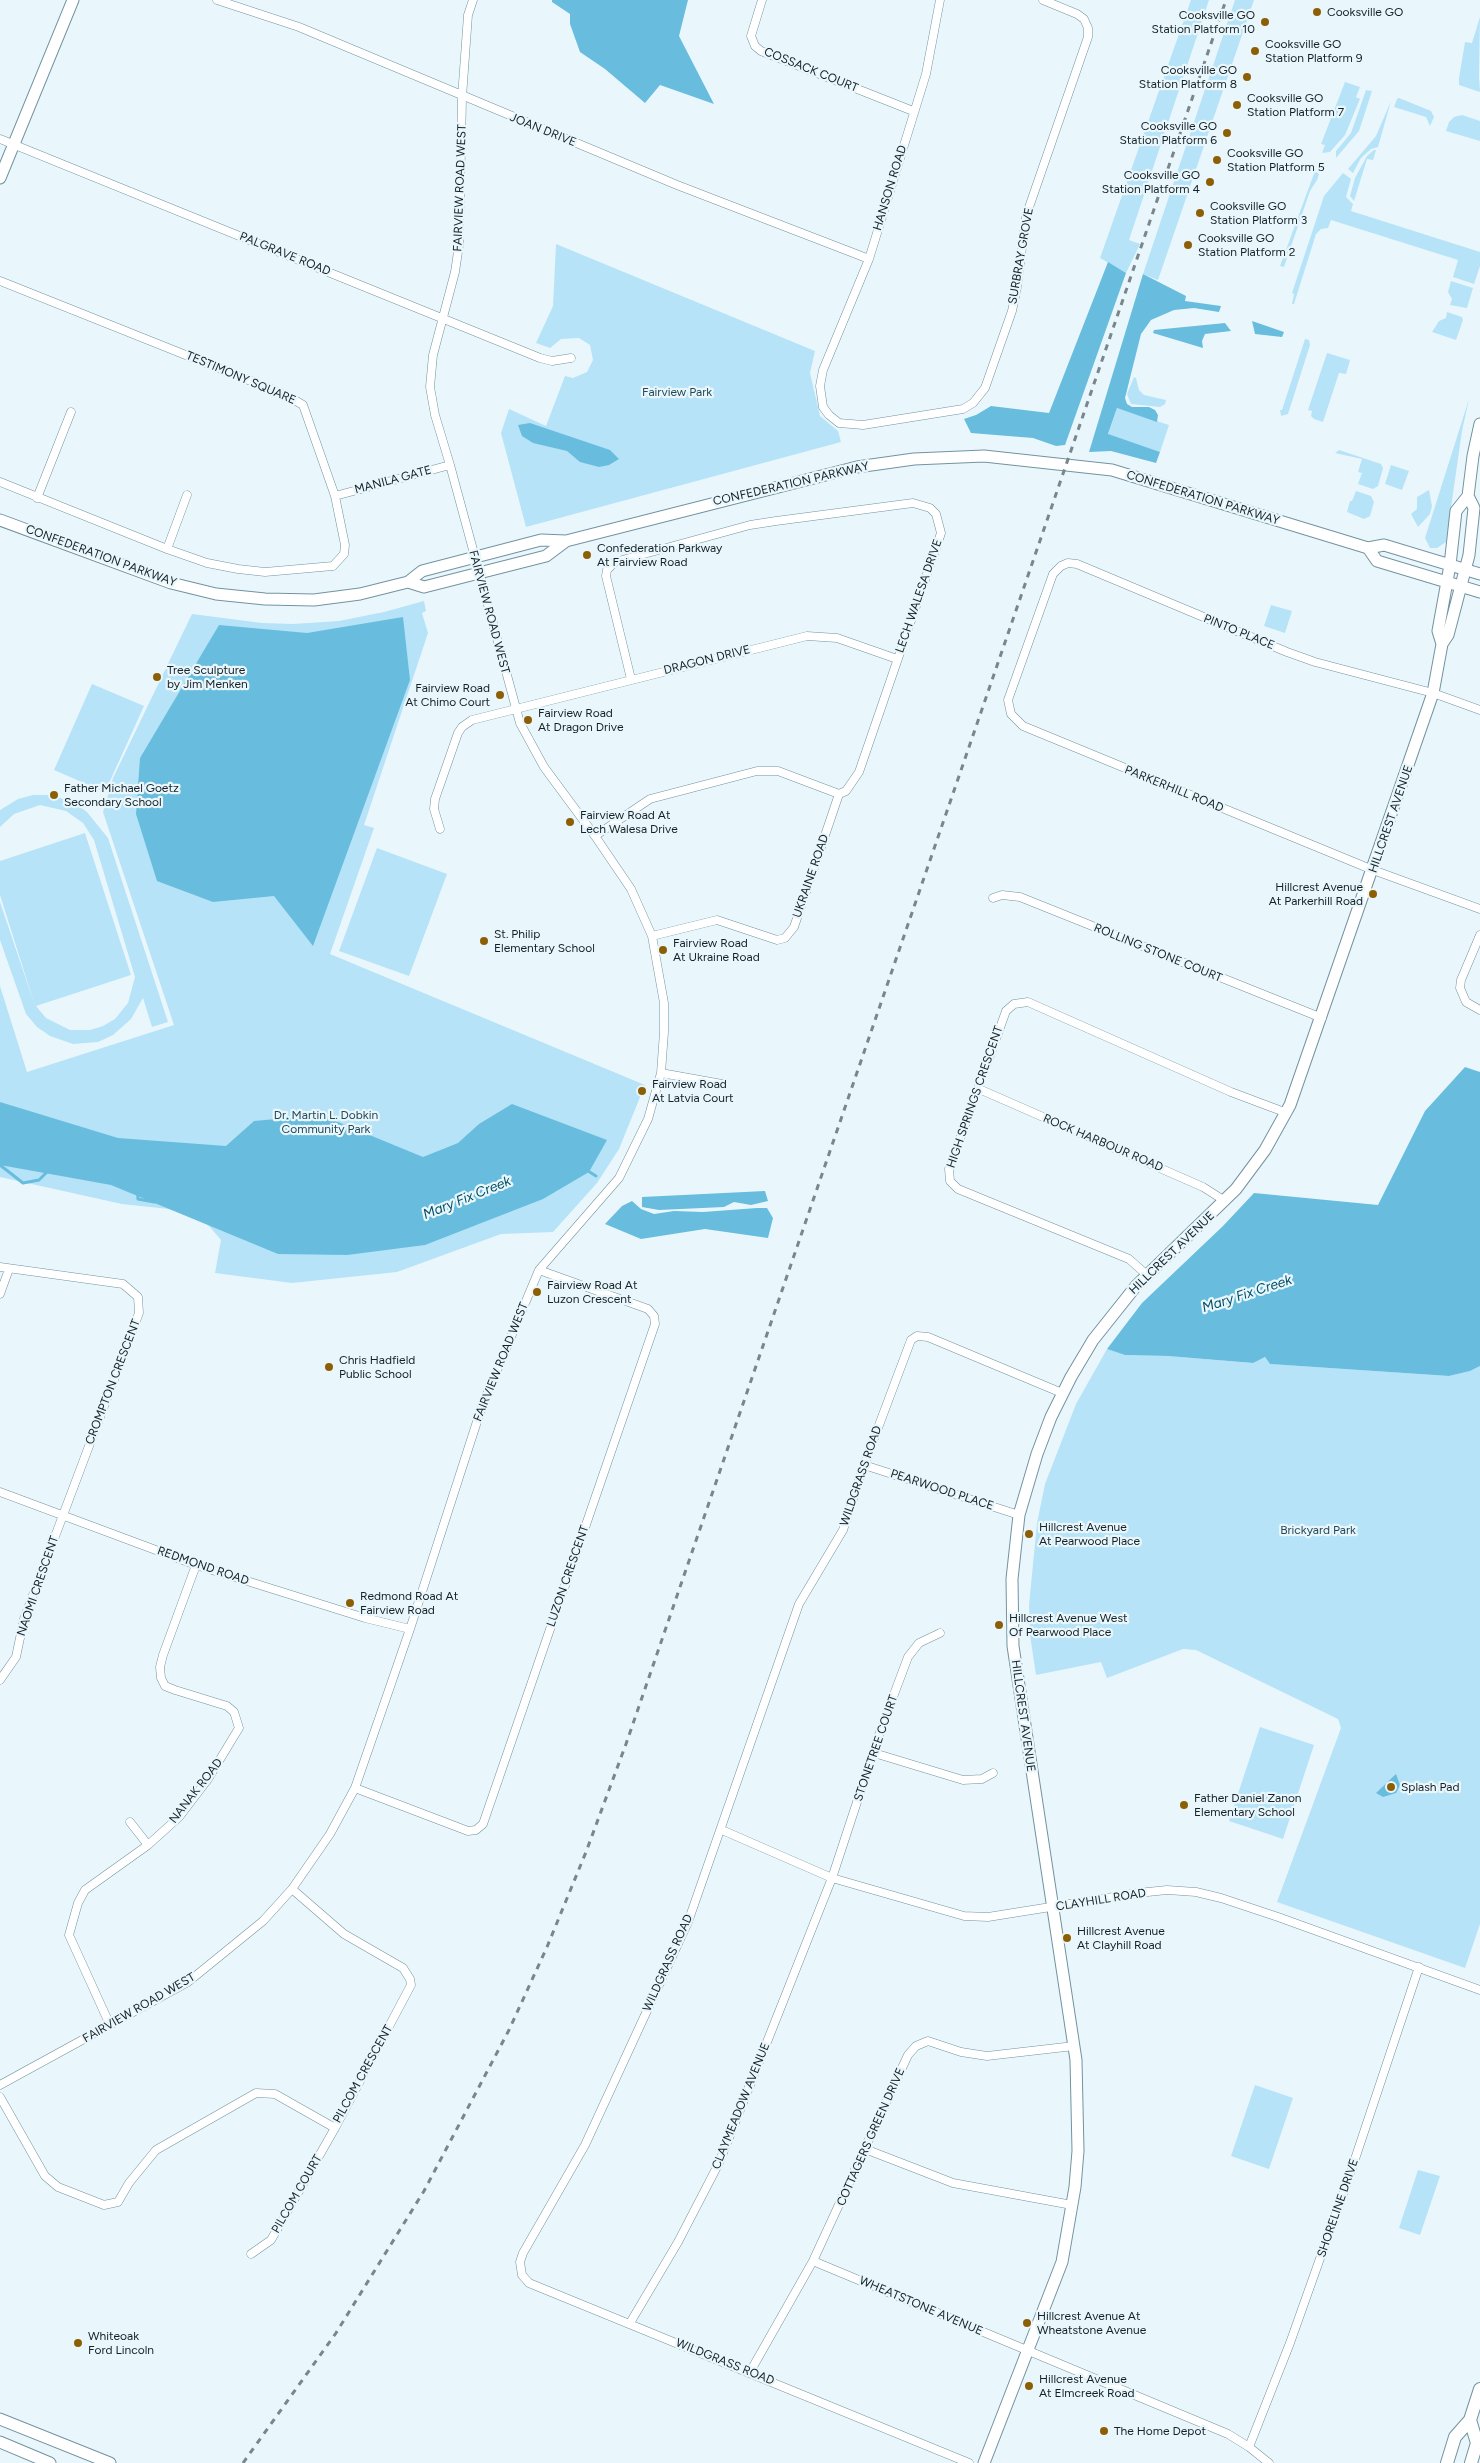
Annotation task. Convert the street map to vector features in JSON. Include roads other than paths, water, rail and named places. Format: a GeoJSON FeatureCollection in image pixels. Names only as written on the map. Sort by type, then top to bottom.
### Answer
{"type":"FeatureCollection","features":[{"type":"Feature","properties":{"kind":"main road"},"geometry":{"type":"LineString","coordinates":[[1447,2463],[1456,2437],[1470,2420],[1480,2389]]}},
{"type":"Feature","properties":{"kind":"main road"},"geometry":{"type":"LineString","coordinates":[[1470,2420],[1477,2443],[1471,2463]]}},
{"type":"Feature","properties":{"kind":"street"},"geometry":{"type":"LineString","coordinates":[[0,178],[73,0]]}},
{"type":"Feature","properties":{"kind":"street","name":"JOAN DRIVE"},"geometry":{"type":"LineString","coordinates":[[217,0],[299,28],[677,185],[869,259]]}},
{"type":"Feature","properties":{"kind":"street","name":"FAIRVIEW ROAD WEST"},"geometry":{"type":"LineString","coordinates":[[0,2085],[188,1982],[262,1921],[292,1889],[330,1834],[355,1788],[410,1629],[482,1406],[538,1270],[619,1178],[648,1119],[660,1073],[664,1032],[664,1003],[652,936],[631,889],[544,767],[520,723],[435,415],[430,387],[433,355],[455,272],[459,245],[462,97],[468,15],[473,0]]}},
{"type":"Feature","properties":{"kind":"street","name":"COSSACK COURT"},"geometry":{"type":"LineString","coordinates":[[762,0],[751,36],[755,46],[761,51],[913,111]]}},
{"type":"Feature","properties":{"kind":"street","name":"HANSON ROAD"},"geometry":{"type":"LineString","coordinates":[[823,370],[869,259],[932,48],[940,0]]}},
{"type":"Feature","properties":{"kind":"street","name":"SURBRAY GROVE"},"geometry":{"type":"LineString","coordinates":[[823,370],[820,386],[823,407],[839,423],[850,425],[863,425],[963,409],[973,404],[984,388],[1012,311],[1026,216],[1088,37],[1088,28],[1077,14],[1043,0]]}},
{"type":"Feature","properties":{"kind":"street","name":"PALGRAVE ROAD"},"geometry":{"type":"LineString","coordinates":[[0,139],[540,358],[552,361],[570,358]]}},
{"type":"Feature","properties":{"kind":"street","name":"TESTIMONY SQUARE"},"geometry":{"type":"LineString","coordinates":[[0,281],[294,399],[303,405],[308,414],[335,496],[345,545],[344,554],[333,566],[265,572],[207,563],[36,498],[0,482]]}},
{"type":"Feature","properties":{"kind":"street"},"geometry":{"type":"LineString","coordinates":[[36,498],[71,412]]}},
{"type":"Feature","properties":{"kind":"street","name":"HILLCREST AVENUE"},"geometry":{"type":"LineString","coordinates":[[1442,644],[1438,631],[1450,565],[1456,511],[1468,496],[1473,456],[1480,424]]}},
{"type":"Feature","properties":{"kind":"street","name":"CONFEDERATION PARKWAY"},"geometry":{"type":"LineString","coordinates":[[1,519],[171,583],[216,594],[265,599],[314,600],[360,594],[408,582],[422,571],[541,540],[566,541],[857,467],[914,459],[984,456],[1112,470],[1368,548],[1384,545],[1480,574]]}},
{"type":"Feature","properties":{"kind":"street","name":"MANILA GATE"},"geometry":{"type":"LineString","coordinates":[[335,496],[450,465]]}},
{"type":"Feature","properties":{"kind":"street"},"geometry":{"type":"LineString","coordinates":[[167,549],[187,495]]}},
{"type":"Feature","properties":{"kind":"street","name":"HILLCREST AVENUE"},"geometry":{"type":"LineString","coordinates":[[984,2463],[1029,2352],[1062,2262],[1072,2204],[1078,2151],[1078,2097],[1074,2046],[1013,1646],[1012,1579],[1020,1515],[1037,1454],[1062,1393],[1093,1340],[1115,1310],[1147,1274],[1225,1201],[1266,1150],[1287,1113],[1322,1018],[1433,694],[1442,644],[1448,635],[1469,555],[1474,508],[1468,496]]}},
{"type":"Feature","properties":{"kind":"street","name":"LECH WALESA DRIVE"},"geometry":{"type":"LineString","coordinates":[[631,679],[606,576],[607,570],[615,562],[750,525],[913,503],[922,504],[930,508],[936,514],[941,533],[859,772],[852,786],[839,794]]}},
{"type":"Feature","properties":{"kind":"street","name":"CONFEDERATION PARKWAY"},"geometry":{"type":"LineString","coordinates":[[408,582],[424,587],[546,556],[566,541]]}},
{"type":"Feature","properties":{"kind":"street","name":"CONFEDERATION PARKWAY"},"geometry":{"type":"LineString","coordinates":[[1368,548],[1377,561],[1480,592]]}},
{"type":"Feature","properties":{"kind":"street","name":"PINTO PLACE"},"geometry":{"type":"LineString","coordinates":[[1053,574],[1060,566],[1068,563],[1077,564],[1287,652],[1315,662],[1433,694],[1480,710]]}},
{"type":"Feature","properties":{"kind":"street","name":"PARKERHILL ROAD"},"geometry":{"type":"LineString","coordinates":[[1053,574],[1008,700],[1011,714],[1023,726],[1373,870],[1480,909]]}},
{"type":"Feature","properties":{"kind":"street","name":"DRAGON DRIVE"},"geometry":{"type":"LineString","coordinates":[[440,829],[434,809],[435,799],[462,727],[472,720],[807,636],[837,638],[898,659]]}},
{"type":"Feature","properties":{"kind":"street"},"geometry":{"type":"LineString","coordinates":[[595,836],[650,799],[757,771],[778,771],[839,794]]}},
{"type":"Feature","properties":{"kind":"street","name":"UKRAINE ROAD"},"geometry":{"type":"LineString","coordinates":[[652,936],[718,920],[777,940],[785,938],[794,927],[839,794]]}},
{"type":"Feature","properties":{"kind":"street","name":"ROLLING STONE COURT"},"geometry":{"type":"LineString","coordinates":[[993,898],[1002,895],[1020,897],[1322,1018]]}},
{"type":"Feature","properties":{"kind":"street"},"geometry":{"type":"LineString","coordinates":[[1480,935],[1461,980],[1460,988],[1463,998],[1480,1010]]}},
{"type":"Feature","properties":{"kind":"street","name":"HIGH SPRINGS CRESCENT"},"geometry":{"type":"LineString","coordinates":[[1147,1274],[1123,1256],[955,1187],[948,1177],[949,1169],[979,1089],[1003,1016],[1014,1004],[1028,1002],[1231,1092],[1287,1113]]}},
{"type":"Feature","properties":{"kind":"street"},"geometry":{"type":"LineString","coordinates":[[660,1073],[722,1084]]}},
{"type":"Feature","properties":{"kind":"street","name":"ROCK HARBOUR ROAD"},"geometry":{"type":"LineString","coordinates":[[979,1089],[1203,1187],[1225,1201]]}},
{"type":"Feature","properties":{"kind":"street","name":"CROMPTON CRESCENT"},"geometry":{"type":"LineString","coordinates":[[0,1267],[124,1284],[138,1298],[139,1313],[62,1516]]}},
{"type":"Feature","properties":{"kind":"street"},"geometry":{"type":"LineString","coordinates":[[0,1294],[9,1269]]}},
{"type":"Feature","properties":{"kind":"street","name":"LUZON CRESCENT"},"geometry":{"type":"LineString","coordinates":[[355,1788],[468,1831],[476,1830],[483,1824],[655,1324],[654,1316],[648,1310],[538,1270]]}},
{"type":"Feature","properties":{"kind":"street","name":"WILDGRASS ROAD"},"geometry":{"type":"LineString","coordinates":[[968,2463],[530,2283],[522,2275],[520,2262],[523,2253],[585,2145],[688,1922],[722,1830],[799,1604],[843,1530],[864,1465],[908,1345],[917,1336],[928,1337],[1062,1393]]}},
{"type":"Feature","properties":{"kind":"street","name":"PEARWOOD PLACE"},"geometry":{"type":"LineString","coordinates":[[864,1465],[1020,1515]]}},
{"type":"Feature","properties":{"kind":"street","name":"REDMOND ROAD"},"geometry":{"type":"LineString","coordinates":[[0,1492],[196,1564],[365,1618],[410,1629]]}},
{"type":"Feature","properties":{"kind":"street","name":"NAOMI CRESCENT"},"geometry":{"type":"LineString","coordinates":[[0,1680],[16,1657],[24,1619],[62,1516]]}},
{"type":"Feature","properties":{"kind":"street","name":"NANAK ROAD"},"geometry":{"type":"LineString","coordinates":[[110,2025],[69,1935],[70,1925],[85,1890],[148,1846],[179,1817],[202,1787],[239,1728],[234,1712],[227,1706],[165,1686],[161,1678],[160,1667],[163,1655],[196,1564]]}},
{"type":"Feature","properties":{"kind":"street","name":"STONETREE COURT"},"geometry":{"type":"LineString","coordinates":[[832,1878],[908,1657],[919,1644],[940,1633]]}},
{"type":"Feature","properties":{"kind":"street"},"geometry":{"type":"LineString","coordinates":[[874,1753],[963,1780],[982,1779],[994,1773]]}},
{"type":"Feature","properties":{"kind":"street"},"geometry":{"type":"LineString","coordinates":[[130,1822],[148,1846]]}},
{"type":"Feature","properties":{"kind":"street","name":"CLAYHILL ROAD"},"geometry":{"type":"LineString","coordinates":[[722,1830],[832,1878],[964,1916],[988,1917],[1138,1893],[1167,1890],[1196,1892],[1246,1906],[1480,1990]]}},
{"type":"Feature","properties":{"kind":"street","name":"CLAYMEADOW AVENUE"},"geometry":{"type":"LineString","coordinates":[[630,2323],[682,2235],[719,2163],[832,1878]]}},
{"type":"Feature","properties":{"kind":"street","name":"PILCOM CRESCENT"},"geometry":{"type":"LineString","coordinates":[[0,2097],[45,2176],[58,2187],[104,2205],[118,2202],[129,2183],[156,2150],[256,2093],[274,2094],[335,2128],[410,1989],[410,1979],[396,1962],[387,1960],[344,1934],[292,1889]]}},
{"type":"Feature","properties":{"kind":"street","name":"SHORELINE DRIVE"},"geometry":{"type":"LineString","coordinates":[[1249,2447],[1290,2343],[1350,2174],[1419,1967]]}},
{"type":"Feature","properties":{"kind":"street","name":"COTTAGERS GREEN DRIVE"},"geometry":{"type":"LineString","coordinates":[[750,2372],[813,2261],[908,2055],[916,2046],[928,2041],[961,2052],[987,2056],[1074,2046]]}},
{"type":"Feature","properties":{"kind":"street","name":"PILCOM COURT"},"geometry":{"type":"LineString","coordinates":[[251,2254],[271,2240],[335,2128]]}},
{"type":"Feature","properties":{"kind":"street"},"geometry":{"type":"LineString","coordinates":[[865,2149],[952,2184],[1072,2204]]}},
{"type":"Feature","properties":{"kind":"street","name":"WHEATSTONE AVENUE"},"geometry":{"type":"LineString","coordinates":[[813,2261],[1228,2434],[1249,2447],[1269,2463]]}},
{"type":"Feature","properties":{"kind":"street"},"geometry":{"type":"LineString","coordinates":[[0,2419],[110,2463]]}},
{"type":"Feature","properties":{"kind":"street"},"geometry":{"type":"LineString","coordinates":[[0,2442],[50,2463]]}},
{"type":"Feature","properties":{"kind":"waterway","name":"Mary Fix Creek"},"geometry":{"type":"LineString","coordinates":[[0,1165],[23,1183],[39,1180],[62,1157],[77,1154],[137,1188],[138,1199],[154,1202],[172,1198],[194,1202],[230,1191],[245,1198],[251,1211],[249,1219],[255,1228],[269,1236],[278,1238],[293,1228],[304,1232],[309,1238],[307,1245],[317,1249],[339,1241],[352,1233],[348,1214],[368,1199],[382,1194],[399,1202],[409,1201],[411,1226],[420,1229],[491,1197],[510,1194],[548,1181],[559,1173],[585,1169],[596,1176]]}},
{"type":"Feature","properties":{"kind":"waterway"},"geometry":{"type":"LineString","coordinates":[[224,1175],[244,1197]]}},
{"type":"Feature","properties":{"kind":"waterway","name":"Mary Fix Creek"},"geometry":{"type":"LineString","coordinates":[[1146,1327],[1180,1329]]}},
{"type":"Feature","properties":{"kind":"railway"},"geometry":{"type":"LineString","coordinates":[[243,2463],[336,2333],[424,2191],[509,2030],[547,1947],[586,1852],[626,1744],[1226,0]]}},
{"type":"Feature","properties":{"kind":"place","name":"Cooksville GO"},"geometry":{"type":"Point","coordinates":[1317,12]}},
{"type":"Feature","properties":{"kind":"place","name":"Cooksville GO Station Platform 10"},"geometry":{"type":"Point","coordinates":[1265,22]}},
{"type":"Feature","properties":{"kind":"place","name":"Cooksville GO Station Platform 9"},"geometry":{"type":"Point","coordinates":[1255,51]}},
{"type":"Feature","properties":{"kind":"place","name":"Cooksville GO Station Platform 8"},"geometry":{"type":"Point","coordinates":[1247,77]}},
{"type":"Feature","properties":{"kind":"place","name":"Cooksville GO Station Platform 7"},"geometry":{"type":"Point","coordinates":[1237,105]}},
{"type":"Feature","properties":{"kind":"place","name":"Cooksville GO Station Platform 6"},"geometry":{"type":"Point","coordinates":[1227,133]}},
{"type":"Feature","properties":{"kind":"place","name":"Cooksville GO Station Platform 5"},"geometry":{"type":"Point","coordinates":[1217,160]}},
{"type":"Feature","properties":{"kind":"place","name":"Cooksville GO Station Platform 4"},"geometry":{"type":"Point","coordinates":[1210,182]}},
{"type":"Feature","properties":{"kind":"place","name":"Cooksville GO Station Platform 3"},"geometry":{"type":"Point","coordinates":[1200,213]}},
{"type":"Feature","properties":{"kind":"place","name":"Cooksville GO Station Platform 2"},"geometry":{"type":"Point","coordinates":[1188,245]}},
{"type":"Feature","properties":{"kind":"place","name":"Confederation Parkway At Fairview Road"},"geometry":{"type":"Point","coordinates":[587,555]}},
{"type":"Feature","properties":{"kind":"place","name":"Tree Sculpture by Jim Menken"},"geometry":{"type":"Point","coordinates":[157,677]}},
{"type":"Feature","properties":{"kind":"place","name":"Fairview Road At Chimo Court"},"geometry":{"type":"Point","coordinates":[500,695]}},
{"type":"Feature","properties":{"kind":"place","name":"Fairview Road At Dragon Drive"},"geometry":{"type":"Point","coordinates":[528,720]}},
{"type":"Feature","properties":{"kind":"place","name":"Father Michael Goetz Secondary School"},"geometry":{"type":"Point","coordinates":[54,795]}},
{"type":"Feature","properties":{"kind":"place","name":"Fairview Road At Lech Walesa Drive"},"geometry":{"type":"Point","coordinates":[570,822]}},
{"type":"Feature","properties":{"kind":"place","name":"Hillcrest Avenue At Parkerhill Road"},"geometry":{"type":"Point","coordinates":[1373,894]}},
{"type":"Feature","properties":{"kind":"place","name":"St. Philip Elementary School"},"geometry":{"type":"Point","coordinates":[484,941]}},
{"type":"Feature","properties":{"kind":"place","name":"Fairview Road At Ukraine Road"},"geometry":{"type":"Point","coordinates":[663,950]}},
{"type":"Feature","properties":{"kind":"place","name":"Fairview Road At Latvia Court"},"geometry":{"type":"Point","coordinates":[642,1091]}},
{"type":"Feature","properties":{"kind":"place","name":"Fairview Road At Luzon Crescent"},"geometry":{"type":"Point","coordinates":[537,1292]}},
{"type":"Feature","properties":{"kind":"place","name":"Chris Hadfield Public School"},"geometry":{"type":"Point","coordinates":[329,1367]}},
{"type":"Feature","properties":{"kind":"place","name":"Hillcrest Avenue At Pearwood Place"},"geometry":{"type":"Point","coordinates":[1029,1534]}},
{"type":"Feature","properties":{"kind":"place","name":"Redmond Road At Fairview Road"},"geometry":{"type":"Point","coordinates":[350,1603]}},
{"type":"Feature","properties":{"kind":"place","name":"Hillcrest Avenue West Of Pearwood Place"},"geometry":{"type":"Point","coordinates":[999,1625]}},
{"type":"Feature","properties":{"kind":"place","name":"Splash Pad"},"geometry":{"type":"Point","coordinates":[1391,1787]}},
{"type":"Feature","properties":{"kind":"place","name":"Father Daniel Zanon Elementary School"},"geometry":{"type":"Point","coordinates":[1184,1805]}},
{"type":"Feature","properties":{"kind":"place","name":"Hillcrest Avenue At Clayhill Road"},"geometry":{"type":"Point","coordinates":[1067,1938]}},
{"type":"Feature","properties":{"kind":"place","name":"Hillcrest Avenue At Wheatstone Avenue"},"geometry":{"type":"Point","coordinates":[1027,2323]}},
{"type":"Feature","properties":{"kind":"place","name":"Whiteoak Ford Lincoln"},"geometry":{"type":"Point","coordinates":[78,2343]}},
{"type":"Feature","properties":{"kind":"place","name":"Hillcrest Avenue At Elmcreek Road"},"geometry":{"type":"Point","coordinates":[1029,2386]}},
{"type":"Feature","properties":{"kind":"place","name":"The Home Depot"},"geometry":{"type":"Point","coordinates":[1104,2431]}},
{"type":"Feature","properties":{"kind":"park label","name":"Fairview Park"},"geometry":{"type":"Point","coordinates":[677,392]}},
{"type":"Feature","properties":{"kind":"park label","name":"Dr. Martin L. Dobkin Community Park"},"geometry":{"type":"Point","coordinates":[326,1122]}},
{"type":"Feature","properties":{"kind":"park label","name":"Brickyard Park"},"geometry":{"type":"Point","coordinates":[1318,1530]}}]}
